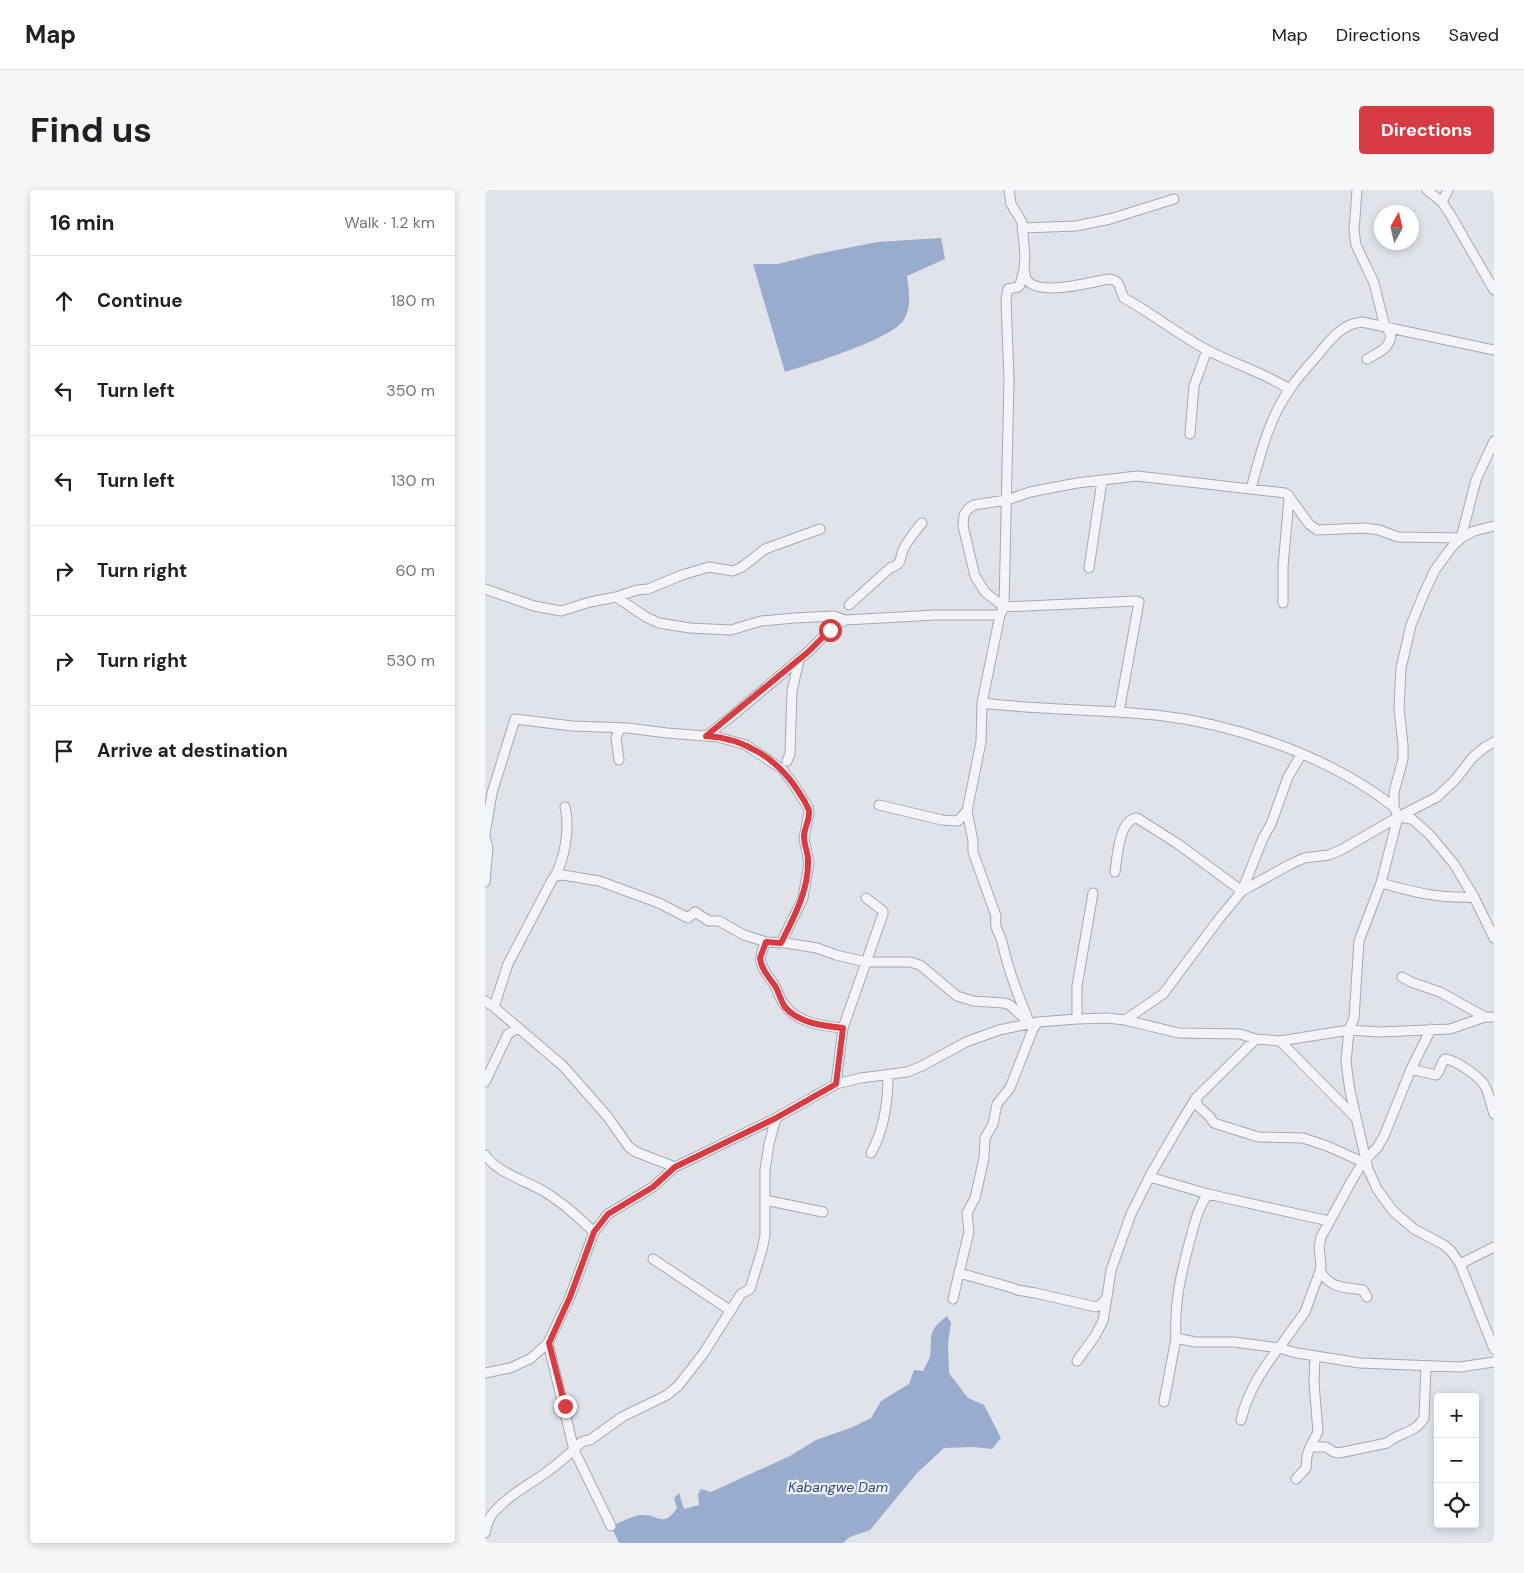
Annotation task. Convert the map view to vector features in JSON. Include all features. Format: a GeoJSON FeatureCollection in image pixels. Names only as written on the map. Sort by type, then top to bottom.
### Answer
{"type":"FeatureCollection","features":[{"type":"Feature","properties":{"kind":"street"},"geometry":{"type":"LineString","coordinates":[[953,1300],[969,1232],[967,1213],[975,1198],[984,1158],[985,1138],[993,1124],[997,1104],[1009,1088],[1034,1023],[1014,988],[1003,944],[995,927],[996,916],[973,852],[973,841],[967,811],[981,742],[982,703],[1002,611],[1007,500],[1009,379],[1006,300],[1008,289],[1020,285],[1025,256],[1021,222],[1011,204],[1009,190]]}},
{"type":"Feature","properties":{"kind":"street"},"geometry":{"type":"LineString","coordinates":[[1357,190],[1356,245],[1372,279],[1385,327],[1391,334],[1391,342],[1367,360]]}},
{"type":"Feature","properties":{"kind":"street"},"geometry":{"type":"LineString","coordinates":[[1427,190],[1442,202],[1494,290]]}},
{"type":"Feature","properties":{"kind":"street"},"geometry":{"type":"LineString","coordinates":[[1442,202],[1448,190]]}},
{"type":"Feature","properties":{"kind":"street"},"geometry":{"type":"LineString","coordinates":[[1022,228],[1076,226],[1110,219],[1174,199]]}},
{"type":"Feature","properties":{"kind":"street"},"geometry":{"type":"LineString","coordinates":[[1024,269],[1026,278],[1033,285],[1043,288],[1061,288],[1109,279],[1116,280],[1124,298],[1149,312],[1174,330],[1207,350],[1277,381],[1289,390]]}},
{"type":"Feature","properties":{"kind":"street"},"geometry":{"type":"LineString","coordinates":[[1251,489],[1260,455],[1272,422],[1289,390],[1341,329],[1355,322],[1362,322],[1494,350]]}},
{"type":"Feature","properties":{"kind":"street"},"geometry":{"type":"LineString","coordinates":[[1190,434],[1194,386],[1207,350]]}},
{"type":"Feature","properties":{"kind":"street"},"geometry":{"type":"LineString","coordinates":[[1461,538],[1476,480],[1494,441]]}},
{"type":"Feature","properties":{"kind":"street"},"geometry":{"type":"LineString","coordinates":[[1002,611],[985,592],[975,576],[963,526],[965,515],[974,505],[1007,500],[1030,492],[1077,482],[1137,476],[1285,493],[1309,524],[1317,530],[1365,528],[1379,530],[1398,537],[1461,538]]}},
{"type":"Feature","properties":{"kind":"street"},"geometry":{"type":"LineString","coordinates":[[1089,568],[1102,481]]}},
{"type":"Feature","properties":{"kind":"street"},"geometry":{"type":"LineString","coordinates":[[1283,603],[1283,567],[1289,498]]}},
{"type":"Feature","properties":{"kind":"street"},"geometry":{"type":"LineString","coordinates":[[849,605],[890,568],[898,566],[903,548],[922,523]]}},
{"type":"Feature","properties":{"kind":"street"},"geometry":{"type":"LineString","coordinates":[[1493,1343],[1459,1264],[1451,1251],[1444,1245],[1414,1229],[1393,1211],[1371,1179],[1350,1092],[1346,1062],[1349,1030],[1354,1018],[1359,941],[1381,883],[1397,817],[1394,807],[1394,792],[1403,759],[1399,708],[1401,668],[1411,625],[1435,570],[1451,548],[1461,538],[1474,531],[1494,526]]}},
{"type":"Feature","properties":{"kind":"street"},"geometry":{"type":"LineString","coordinates":[[485,589],[534,606],[561,611],[590,602],[616,598],[709,567],[733,571],[742,567],[765,549],[820,529]]}},
{"type":"Feature","properties":{"kind":"street"},"geometry":{"type":"LineString","coordinates":[[616,598],[659,623],[696,629],[731,630],[761,621],[794,618],[834,616],[845,620],[1138,601],[1140,606],[1119,712]]}},
{"type":"Feature","properties":{"kind":"street"},"geometry":{"type":"LineString","coordinates":[[706,736],[799,660],[830,630],[845,620]]}},
{"type":"Feature","properties":{"kind":"street"},"geometry":{"type":"LineString","coordinates":[[787,761],[790,754],[792,691],[799,660]]}},
{"type":"Feature","properties":{"kind":"street"},"geometry":{"type":"LineString","coordinates":[[982,703],[1018,707],[1119,712],[1187,719],[1223,727],[1284,748],[1347,775],[1374,791],[1394,807]]}},
{"type":"Feature","properties":{"kind":"street"},"geometry":{"type":"LineString","coordinates":[[485,882],[488,848],[485,835],[488,807],[515,719],[573,726],[628,728],[719,736],[746,744],[782,769],[807,807],[809,820],[804,838],[809,863],[803,898],[781,943]]}},
{"type":"Feature","properties":{"kind":"street"},"geometry":{"type":"LineString","coordinates":[[619,760],[616,738],[620,728]]}},
{"type":"Feature","properties":{"kind":"street"},"geometry":{"type":"LineString","coordinates":[[1242,891],[1304,858],[1329,855],[1341,850],[1397,817],[1437,797],[1455,780],[1473,757],[1494,742]]}},
{"type":"Feature","properties":{"kind":"street"},"geometry":{"type":"LineString","coordinates":[[1125,1020],[1163,994],[1242,891],[1263,838],[1271,824],[1288,777],[1301,755]]}},
{"type":"Feature","properties":{"kind":"street"},"geometry":{"type":"LineString","coordinates":[[879,805],[942,820],[957,821],[967,811]]}},
{"type":"Feature","properties":{"kind":"street"},"geometry":{"type":"LineString","coordinates":[[494,1007],[508,964],[559,868],[566,844],[567,814],[565,807]]}},
{"type":"Feature","properties":{"kind":"street"},"geometry":{"type":"LineString","coordinates":[[1397,817],[1412,819],[1430,835],[1454,864],[1494,938]]}},
{"type":"Feature","properties":{"kind":"street"},"geometry":{"type":"LineString","coordinates":[[1115,872],[1121,836],[1125,826],[1129,820],[1137,818],[1178,844],[1242,891]]}},
{"type":"Feature","properties":{"kind":"street"},"geometry":{"type":"LineString","coordinates":[[555,876],[563,875],[599,881],[659,903],[687,918],[695,912],[709,921],[719,921],[744,935],[766,942],[817,948],[865,962],[901,962],[921,965],[957,996],[973,1001],[1010,1005],[1034,1023]]}},
{"type":"Feature","properties":{"kind":"street"},"geometry":{"type":"LineString","coordinates":[[1381,883],[1431,896],[1473,897]]}},
{"type":"Feature","properties":{"kind":"street"},"geometry":{"type":"LineString","coordinates":[[1077,1019],[1077,986],[1093,893]]}},
{"type":"Feature","properties":{"kind":"street"},"geometry":{"type":"LineString","coordinates":[[836,1084],[843,1028],[883,911],[865,898]]}},
{"type":"Feature","properties":{"kind":"street"},"geometry":{"type":"LineString","coordinates":[[766,942],[761,951],[760,963],[777,988],[785,1006],[799,1017],[808,1021],[825,1026],[843,1028]]}},
{"type":"Feature","properties":{"kind":"street"},"geometry":{"type":"LineString","coordinates":[[1401,977],[1439,992],[1490,1017]]}},
{"type":"Feature","properties":{"kind":"street"},"geometry":{"type":"LineString","coordinates":[[485,1001],[563,1066],[607,1116],[629,1147],[636,1152],[675,1167]]}},
{"type":"Feature","properties":{"kind":"street"},"geometry":{"type":"LineString","coordinates":[[485,1373],[510,1368],[530,1359],[549,1343],[570,1297],[594,1232],[608,1214],[653,1187],[675,1167],[776,1118],[836,1084],[861,1078],[907,1072],[966,1042],[999,1030],[1034,1023],[1107,1018],[1125,1020],[1179,1033],[1241,1034],[1256,1039],[1280,1041],[1349,1030],[1379,1032],[1450,1029],[1490,1017]]}},
{"type":"Feature","properties":{"kind":"street"},"geometry":{"type":"LineString","coordinates":[[485,1082],[508,1034],[518,1028]]}},
{"type":"Feature","properties":{"kind":"street"},"geometry":{"type":"LineString","coordinates":[[1241,1420],[1246,1401],[1267,1362],[1305,1312],[1320,1271],[1319,1248],[1321,1237],[1365,1160],[1377,1148],[1384,1136],[1411,1069],[1431,1029]]}},
{"type":"Feature","properties":{"kind":"street"},"geometry":{"type":"LineString","coordinates":[[1077,1361],[1103,1321],[1111,1270],[1131,1214],[1149,1177],[1196,1098],[1256,1039]]}},
{"type":"Feature","properties":{"kind":"street"},"geometry":{"type":"LineString","coordinates":[[1280,1041],[1357,1118]]}},
{"type":"Feature","properties":{"kind":"street"},"geometry":{"type":"LineString","coordinates":[[1411,1069],[1436,1075],[1442,1061],[1445,1059],[1452,1060],[1480,1079],[1485,1086],[1494,1114]]}},
{"type":"Feature","properties":{"kind":"street"},"geometry":{"type":"LineString","coordinates":[[871,1153],[878,1142],[882,1126],[888,1088],[888,1074]]}},
{"type":"Feature","properties":{"kind":"street"},"geometry":{"type":"LineString","coordinates":[[1196,1098],[1198,1106],[1214,1123],[1258,1137],[1303,1138],[1365,1160]]}},
{"type":"Feature","properties":{"kind":"street"},"geometry":{"type":"LineString","coordinates":[[485,1533],[489,1518],[509,1498],[526,1484],[543,1475],[574,1450],[579,1443],[584,1440],[590,1440],[622,1418],[667,1395],[678,1386],[703,1354],[741,1294],[750,1289],[763,1250],[765,1234],[765,1170],[776,1118]]}},
{"type":"Feature","properties":{"kind":"street"},"geometry":{"type":"LineString","coordinates":[[485,1155],[489,1161],[501,1170],[544,1191],[565,1205],[594,1232]]}},
{"type":"Feature","properties":{"kind":"street"},"geometry":{"type":"LineString","coordinates":[[1149,1177],[1208,1194],[1329,1221]]}},
{"type":"Feature","properties":{"kind":"street"},"geometry":{"type":"LineString","coordinates":[[1164,1402],[1177,1338],[1175,1316],[1183,1268],[1195,1218],[1200,1205],[1208,1194]]}},
{"type":"Feature","properties":{"kind":"street"},"geometry":{"type":"LineString","coordinates":[[765,1200],[823,1212]]}},
{"type":"Feature","properties":{"kind":"street"},"geometry":{"type":"LineString","coordinates":[[1459,1264],[1494,1246]]}},
{"type":"Feature","properties":{"kind":"street"},"geometry":{"type":"LineString","coordinates":[[653,1260],[731,1311]]}},
{"type":"Feature","properties":{"kind":"street"},"geometry":{"type":"LineString","coordinates":[[1320,1271],[1329,1283],[1335,1286],[1363,1290],[1367,1297]]}},
{"type":"Feature","properties":{"kind":"street"},"geometry":{"type":"LineString","coordinates":[[959,1273],[1017,1290],[1035,1292],[1096,1307],[1102,1304],[1107,1297]]}},
{"type":"Feature","properties":{"kind":"street"},"geometry":{"type":"LineString","coordinates":[[1177,1338],[1195,1342],[1234,1342],[1279,1348],[1360,1363],[1460,1367],[1494,1362]]}},
{"type":"Feature","properties":{"kind":"street"},"geometry":{"type":"LineString","coordinates":[[549,1343],[574,1450],[611,1526]]}},
{"type":"Feature","properties":{"kind":"street"},"geometry":{"type":"LineString","coordinates":[[1296,1479],[1306,1468],[1310,1447],[1318,1432],[1313,1382],[1315,1356]]}},
{"type":"Feature","properties":{"kind":"street"},"geometry":{"type":"LineString","coordinates":[[1310,1447],[1326,1447],[1339,1453],[1383,1444],[1416,1428],[1423,1418],[1426,1366]]}},
{"type":"Feature","properties":{"kind":"water"},"geometry":{"type":"Polygon","coordinates":[[[941,238],[945,259],[907,276],[908,311],[903,321],[895,328],[848,351],[785,372],[753,264],[778,264],[877,242],[941,238]]]}},
{"type":"Feature","properties":{"kind":"water","name":"Kabangwe Dam"},"geometry":{"type":"Polygon","coordinates":[[[947,1316],[951,1323],[948,1343],[949,1373],[968,1398],[984,1405],[1001,1438],[992,1449],[973,1447],[944,1448],[917,1473],[870,1530],[850,1537],[843,1543],[619,1543],[611,1526],[639,1515],[648,1515],[661,1519],[668,1518],[677,1508],[674,1498],[679,1493],[684,1509],[699,1505],[698,1494],[701,1489],[711,1492],[790,1456],[816,1440],[853,1427],[871,1418],[881,1401],[909,1384],[914,1370],[923,1371],[930,1356],[933,1330],[947,1316]]]}},
{"type":"Feature","properties":{"kind":"route"},"geometry":{"type":"LineString","coordinates":[[565,1406],[549,1343],[570,1297],[594,1232],[608,1214],[653,1187],[675,1167],[776,1118],[836,1084],[843,1028],[825,1026],[808,1021],[791,1012],[781,1000],[777,988],[760,963],[761,951],[766,942],[781,943],[803,898],[809,863],[804,838],[809,820],[807,807],[782,769],[769,759],[746,744],[719,736],[706,736],[808,652],[830,630]]}}]}
